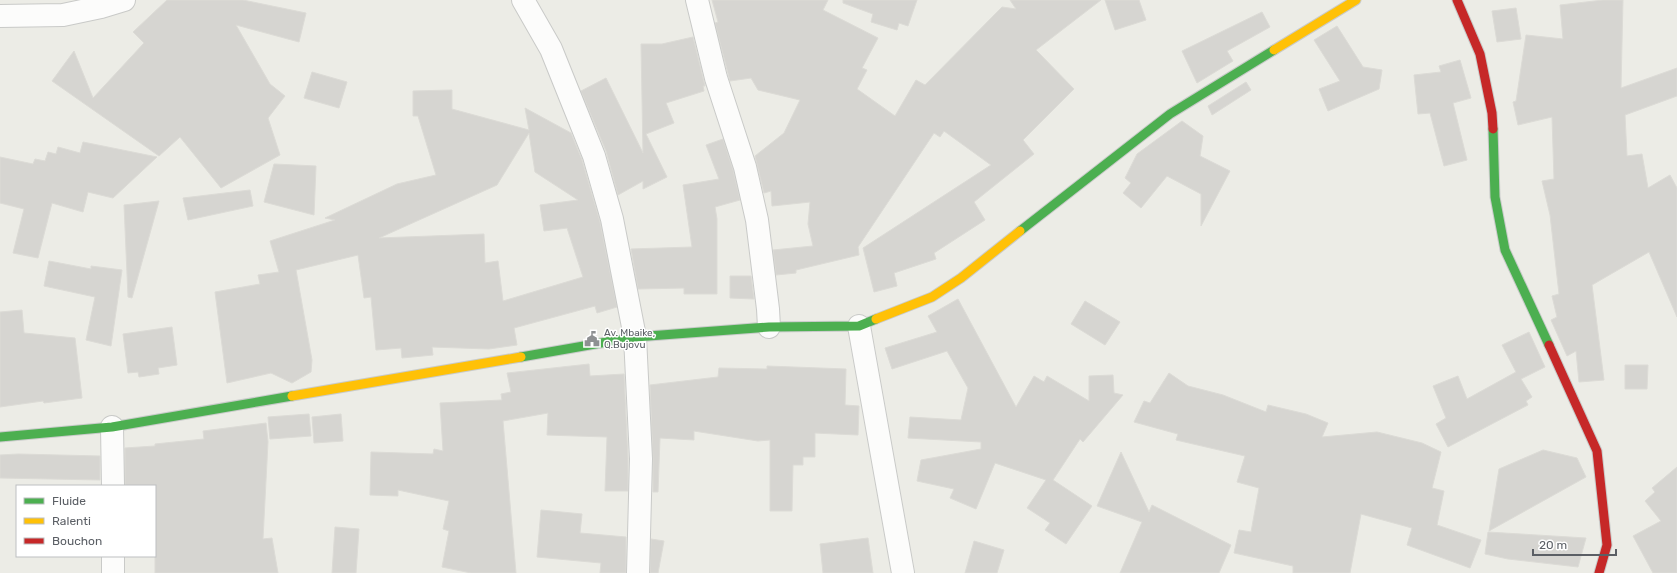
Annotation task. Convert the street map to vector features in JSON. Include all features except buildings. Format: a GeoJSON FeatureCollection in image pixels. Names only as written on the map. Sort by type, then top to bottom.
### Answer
{"type":"FeatureCollection","features":[{"type":"Feature","properties":{"kind":"street"},"geometry":{"type":"LineString","coordinates":[[0,16],[63,14],[101,7],[124,0]]}},
{"type":"Feature","properties":{"kind":"street"},"geometry":{"type":"LineString","coordinates":[[523,0],[551,49],[594,156],[612,219],[635,337],[641,459],[638,573]]}},
{"type":"Feature","properties":{"kind":"street"},"geometry":{"type":"LineString","coordinates":[[697,0],[716,78],[745,167],[757,220],[769,327]]}},
{"type":"Feature","properties":{"kind":"street"},"geometry":{"type":"LineString","coordinates":[[0,437],[112,427],[635,337],[769,327],[859,326],[932,297],[961,278],[1140,136],[1170,114],[1356,0]]}},
{"type":"Feature","properties":{"kind":"street"},"geometry":{"type":"LineString","coordinates":[[1457,0],[1480,54],[1490,106],[1495,197],[1506,250],[1597,451],[1607,545],[1599,573]]}},
{"type":"Feature","properties":{"kind":"street"},"geometry":{"type":"LineString","coordinates":[[859,326],[903,573]]}},
{"type":"Feature","properties":{"kind":"street"},"geometry":{"type":"LineString","coordinates":[[112,427],[113,485]]}},
{"type":"Feature","properties":{"kind":"street"},"geometry":{"type":"LineString","coordinates":[[113,557],[113,573]]}},
{"type":"Feature","properties":{"kind":"traffic: fast"},"geometry":{"type":"LineString","coordinates":[[1020,231],[1170,114],[1274,50]]}},
{"type":"Feature","properties":{"kind":"traffic: fast"},"geometry":{"type":"LineString","coordinates":[[1493,129],[1495,197],[1505,250],[1549,345]]}},
{"type":"Feature","properties":{"kind":"traffic: fast"},"geometry":{"type":"LineString","coordinates":[[521,357],[635,337],[769,327],[859,326],[876,319]]}},
{"type":"Feature","properties":{"kind":"traffic: fast"},"geometry":{"type":"LineString","coordinates":[[0,437],[112,427],[292,396]]}},
{"type":"Feature","properties":{"kind":"traffic: slow"},"geometry":{"type":"LineString","coordinates":[[1274,50],[1356,0]]}},
{"type":"Feature","properties":{"kind":"traffic: slow"},"geometry":{"type":"LineString","coordinates":[[876,319],[932,297],[961,278],[1020,231]]}},
{"type":"Feature","properties":{"kind":"traffic: slow"},"geometry":{"type":"LineString","coordinates":[[292,396],[521,357]]}},
{"type":"Feature","properties":{"kind":"traffic: jam"},"geometry":{"type":"LineString","coordinates":[[1457,0],[1480,54],[1492,113],[1493,129]]}},
{"type":"Feature","properties":{"kind":"traffic: jam"},"geometry":{"type":"LineString","coordinates":[[1549,345],[1597,451],[1607,545],[1599,573]]}},
{"type":"Feature","properties":{"kind":"place","name":"Av. Mbaike, Q.Bujovu"},"geometry":{"type":"Point","coordinates":[592,339]}}]}
